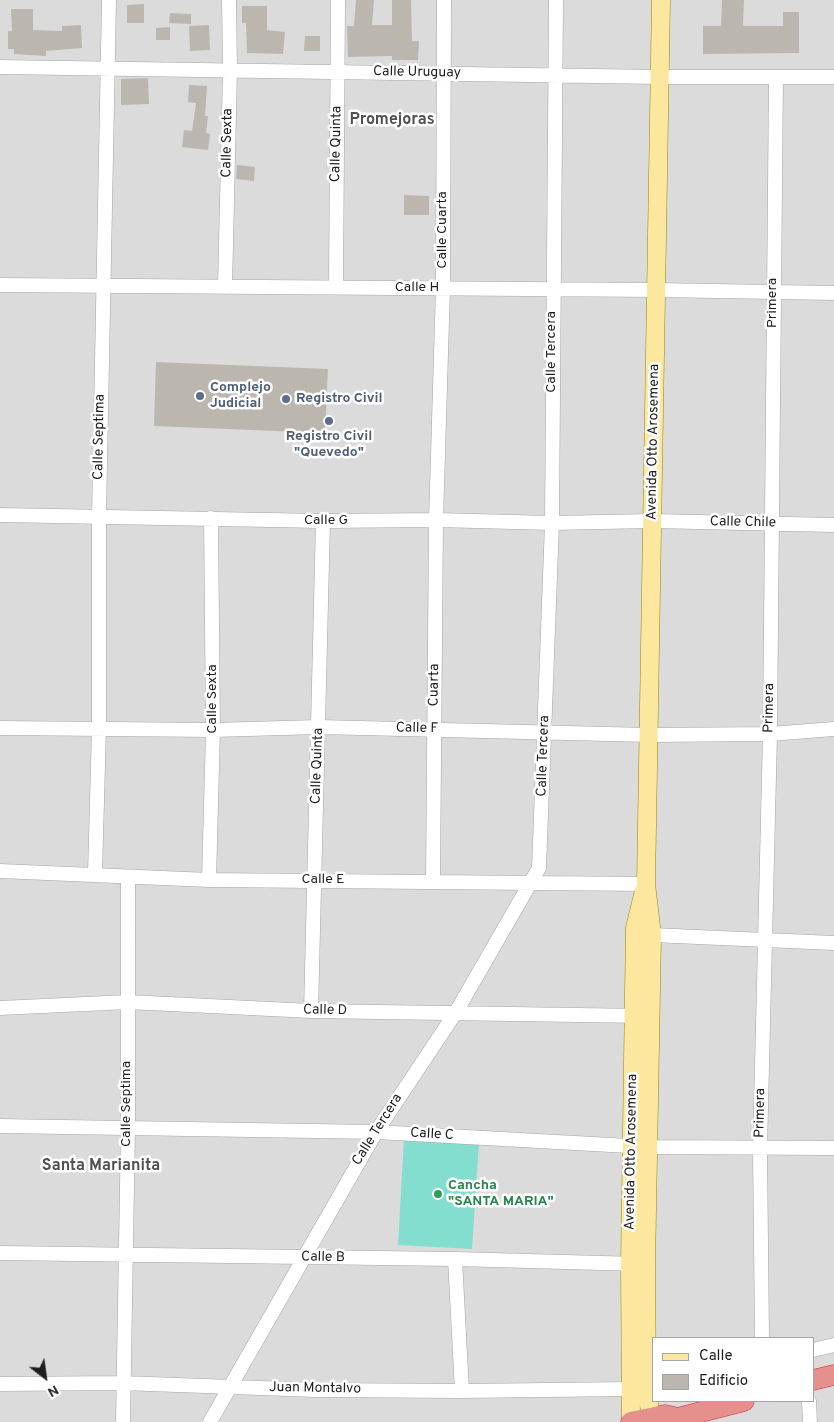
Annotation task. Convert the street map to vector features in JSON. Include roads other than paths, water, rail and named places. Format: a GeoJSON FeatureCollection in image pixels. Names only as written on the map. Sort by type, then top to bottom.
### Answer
{"type":"FeatureCollection","features":[{"type":"Feature","properties":{"kind":"highway"},"geometry":{"type":"LineString","coordinates":[[814,1380],[834,1375]]}},
{"type":"Feature","properties":{"kind":"highway"},"geometry":{"type":"LineString","coordinates":[[639,1421],[665,1415],[675,1420],[716,1416],[742,1402]]}},
{"type":"Feature","properties":{"kind":"main road","name":"Avenida Otto Arosemena"},"geometry":{"type":"LineString","coordinates":[[639,1421],[643,1388],[638,1264],[639,1146],[643,1016],[652,935],[646,884],[661,0]]}},
{"type":"Feature","properties":{"kind":"main road","name":"Avenida Otto Arosemena"},"geometry":{"type":"LineString","coordinates":[[643,1016],[635,928],[646,884]]}},
{"type":"Feature","properties":{"kind":"street","name":"Calle Septima"},"geometry":{"type":"LineString","coordinates":[[95,874],[99,728],[99,516],[108,0]]}},
{"type":"Feature","properties":{"kind":"street","name":"Calle Sexta"},"geometry":{"type":"LineString","coordinates":[[225,286],[230,70],[229,0]]}},
{"type":"Feature","properties":{"kind":"street","name":"Calle Quinta"},"geometry":{"type":"LineString","coordinates":[[336,287],[338,0]]}},
{"type":"Feature","properties":{"kind":"street","name":"Calle Cuarta"},"geometry":{"type":"LineString","coordinates":[[436,520],[443,288],[444,0]]}},
{"type":"Feature","properties":{"kind":"street","name":"Calle Tercera"},"geometry":{"type":"LineString","coordinates":[[210,1422],[376,1132],[456,1012],[539,868],[552,523],[552,289],[556,0]]}},
{"type":"Feature","properties":{"kind":"street","name":"Calle Uruguay"},"geometry":{"type":"LineString","coordinates":[[0,66],[660,77],[834,77]]}},
{"type":"Feature","properties":{"kind":"street","name":"Primera"},"geometry":{"type":"LineString","coordinates":[[762,1337],[760,1149],[770,734],[776,78]]}},
{"type":"Feature","properties":{"kind":"street","name":"Calle H"},"geometry":{"type":"LineString","coordinates":[[0,285],[834,293]]}},
{"type":"Feature","properties":{"kind":"street","name":"Calle G"},"geometry":{"type":"LineString","coordinates":[[0,515],[323,521],[436,520],[552,523],[652,521]]}},
{"type":"Feature","properties":{"kind":"street","name":"Calle Sexta"},"geometry":{"type":"LineString","coordinates":[[209,880],[213,730],[212,518]]}},
{"type":"Feature","properties":{"kind":"street","name":"Cuarta"},"geometry":{"type":"LineString","coordinates":[[432,880],[436,520]]}},
{"type":"Feature","properties":{"kind":"street","name":"Calle Quinta"},"geometry":{"type":"LineString","coordinates":[[311,1011],[323,521]]}},
{"type":"Feature","properties":{"kind":"street","name":"Calle Chile"},"geometry":{"type":"LineString","coordinates":[[652,521],[834,525]]}},
{"type":"Feature","properties":{"kind":"street","name":"Calle F"},"geometry":{"type":"LineString","coordinates":[[0,728],[213,730],[319,727],[649,734],[770,734],[834,729]]}},
{"type":"Feature","properties":{"kind":"street","name":"Calle E"},"geometry":{"type":"LineString","coordinates":[[0,871],[209,880],[432,880],[646,884]]}},
{"type":"Feature","properties":{"kind":"street","name":"Calle Septima"},"geometry":{"type":"LineString","coordinates":[[123,1422],[124,1256],[128,1127],[128,877]]}},
{"type":"Feature","properties":{"kind":"street"},"geometry":{"type":"LineString","coordinates":[[652,935],[834,943]]}},
{"type":"Feature","properties":{"kind":"street","name":"Calle D"},"geometry":{"type":"LineString","coordinates":[[0,1008],[128,1002],[311,1011],[643,1016]]}},
{"type":"Feature","properties":{"kind":"street","name":"Calle C"},"geometry":{"type":"LineString","coordinates":[[0,1126],[376,1132],[639,1146],[760,1149],[834,1148]]}},
{"type":"Feature","properties":{"kind":"street","name":"Calle B"},"geometry":{"type":"LineString","coordinates":[[0,1253],[455,1259],[638,1264]]}},
{"type":"Feature","properties":{"kind":"street"},"geometry":{"type":"LineString","coordinates":[[455,1259],[462,1391]]}},
{"type":"Feature","properties":{"kind":"street"},"geometry":{"type":"LineString","coordinates":[[814,1350],[834,1345]]}},
{"type":"Feature","properties":{"kind":"street","name":"Juan Montalvo"},"geometry":{"type":"LineString","coordinates":[[0,1384],[122,1383],[462,1391],[643,1388]]}},
{"type":"Feature","properties":{"kind":"street"},"geometry":{"type":"LineString","coordinates":[[809,1402],[810,1422]]}},
{"type":"Feature","properties":{"kind":"place","name":"Complejo Judicial"},"geometry":{"type":"Point","coordinates":[200,396]}},
{"type":"Feature","properties":{"kind":"place","name":"Registro Civil"},"geometry":{"type":"Point","coordinates":[286,399]}},
{"type":"Feature","properties":{"kind":"place","name":"Registro Civil \"Quevedo\""},"geometry":{"type":"Point","coordinates":[329,421]}},
{"type":"Feature","properties":{"kind":"place","name":"Cancha \"SANTA MARIA\""},"geometry":{"type":"Point","coordinates":[438,1194]}},
{"type":"Feature","properties":{"kind":"district","name":"Promejoras"},"geometry":{"type":"Point","coordinates":[392,121]}},
{"type":"Feature","properties":{"kind":"district","name":"Santa Marianita"},"geometry":{"type":"Point","coordinates":[101,1167]}}]}
